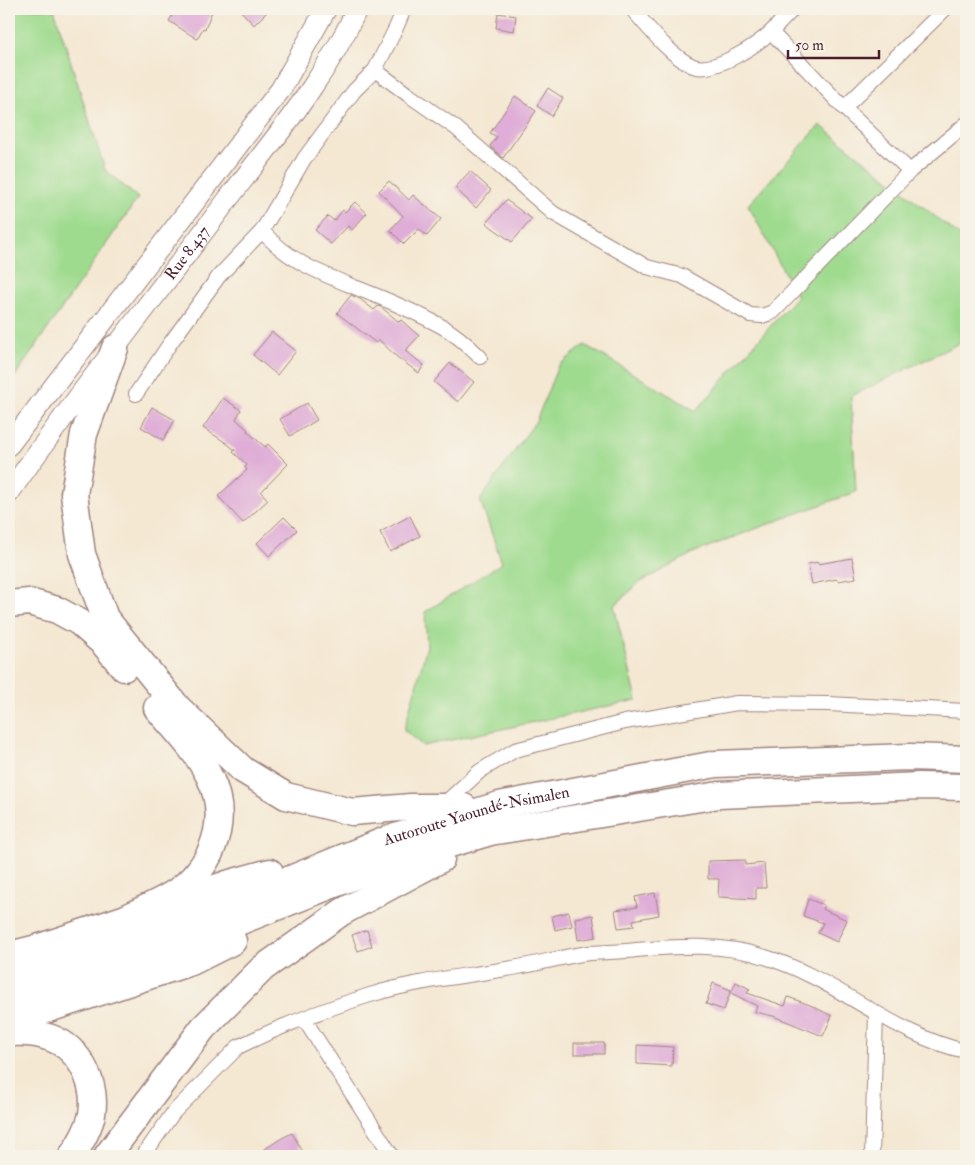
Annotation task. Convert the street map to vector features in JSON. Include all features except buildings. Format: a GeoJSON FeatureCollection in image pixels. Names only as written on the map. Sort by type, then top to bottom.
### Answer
{"type":"FeatureCollection","features":[{"type":"Feature","properties":{"kind":"highway"},"geometry":{"type":"LineString","coordinates":[[115,348],[84,434],[74,494],[82,554],[105,618],[178,708],[243,770],[286,796],[352,812],[411,807],[440,808],[499,805]]}},
{"type":"Feature","properties":{"kind":"highway"},"geometry":{"type":"LineString","coordinates":[[9,604],[29,602],[57,610],[79,622],[103,643],[195,753],[210,776],[218,796],[220,819],[215,842],[206,861],[190,880],[175,893],[128,917]]}},
{"type":"Feature","properties":{"kind":"highway","name":"Autoroute Yaoundé-Nsimalen"},"geometry":{"type":"LineString","coordinates":[[9,1002],[180,945],[390,851],[499,805],[716,764],[910,758],[966,759]]}},
{"type":"Feature","properties":{"kind":"highway","name":"Autoroute Yaoundé-Nsimalen"},"geometry":{"type":"LineString","coordinates":[[9,979],[38,972],[234,902],[390,851],[490,832],[719,795],[920,786],[966,787]]}},
{"type":"Feature","properties":{"kind":"highway"},"geometry":{"type":"LineString","coordinates":[[107,1156],[203,1028],[263,968],[342,912],[490,832]]}},
{"type":"Feature","properties":{"kind":"highway"},"geometry":{"type":"LineString","coordinates":[[9,955],[230,883],[390,851]]}},
{"type":"Feature","properties":{"kind":"highway"},"geometry":{"type":"LineString","coordinates":[[9,1022],[190,962],[390,851]]}},
{"type":"Feature","properties":{"kind":"highway"},"geometry":{"type":"LineString","coordinates":[[9,1033],[33,1034],[52,1038],[71,1050],[86,1069],[94,1094],[92,1115],[82,1141],[72,1156]]}},
{"type":"Feature","properties":{"kind":"main road","name":"Rue 8.437"},"geometry":{"type":"LineString","coordinates":[[9,445],[281,89],[326,9]]}},
{"type":"Feature","properties":{"kind":"main road","name":"Rue 8.437"},"geometry":{"type":"LineString","coordinates":[[9,493],[115,348],[304,100],[345,35],[357,9]]}},
{"type":"Feature","properties":{"kind":"main road"},"geometry":{"type":"LineString","coordinates":[[9,506],[31,461]]}},
{"type":"Feature","properties":{"kind":"street"},"geometry":{"type":"LineString","coordinates":[[136,394],[219,276],[262,231],[304,160],[354,91],[375,70],[404,9]]}},
{"type":"Feature","properties":{"kind":"street"},"geometry":{"type":"LineString","coordinates":[[632,9],[678,57],[695,67],[710,68],[751,47],[771,32],[793,9]]}},
{"type":"Feature","properties":{"kind":"street"},"geometry":{"type":"LineString","coordinates":[[844,108],[945,9]]}},
{"type":"Feature","properties":{"kind":"street"},"geometry":{"type":"LineString","coordinates":[[771,32],[844,108],[910,171]]}},
{"type":"Feature","properties":{"kind":"street"},"geometry":{"type":"LineString","coordinates":[[375,70],[456,128],[553,213],[646,267],[682,276],[750,315],[762,316],[773,312],[910,171],[966,124]]}},
{"type":"Feature","properties":{"kind":"street"},"geometry":{"type":"LineString","coordinates":[[262,231],[274,244],[301,264],[442,326],[460,337],[480,357]]}},
{"type":"Feature","properties":{"kind":"street"},"geometry":{"type":"LineString","coordinates":[[440,808],[480,771],[514,750],[624,722],[738,703],[828,704],[966,711]]}},
{"type":"Feature","properties":{"kind":"street"},"geometry":{"type":"LineString","coordinates":[[143,1156],[174,1113],[238,1047],[271,1032],[371,995],[415,984],[589,954],[680,946],[724,947],[765,956],[838,989],[876,1013],[928,1039],[966,1051]]}},
{"type":"Feature","properties":{"kind":"street"},"geometry":{"type":"LineString","coordinates":[[872,1156],[876,1013]]}},
{"type":"Feature","properties":{"kind":"street"},"geometry":{"type":"LineString","coordinates":[[304,1019],[392,1156]]}},
{"type":"Feature","properties":{"kind":"green space"},"geometry":{"type":"Polygon","coordinates":[[[9,9],[54,9],[105,170],[138,198],[9,385],[9,9]]]}},
{"type":"Feature","properties":{"kind":"green space"},"geometry":{"type":"Polygon","coordinates":[[[820,125],[966,241],[966,340],[851,396],[856,492],[695,552],[639,583],[614,606],[637,700],[423,746],[404,730],[427,646],[425,612],[502,563],[480,500],[536,421],[558,366],[585,345],[696,411],[797,296],[748,205],[820,125]]]}}]}
